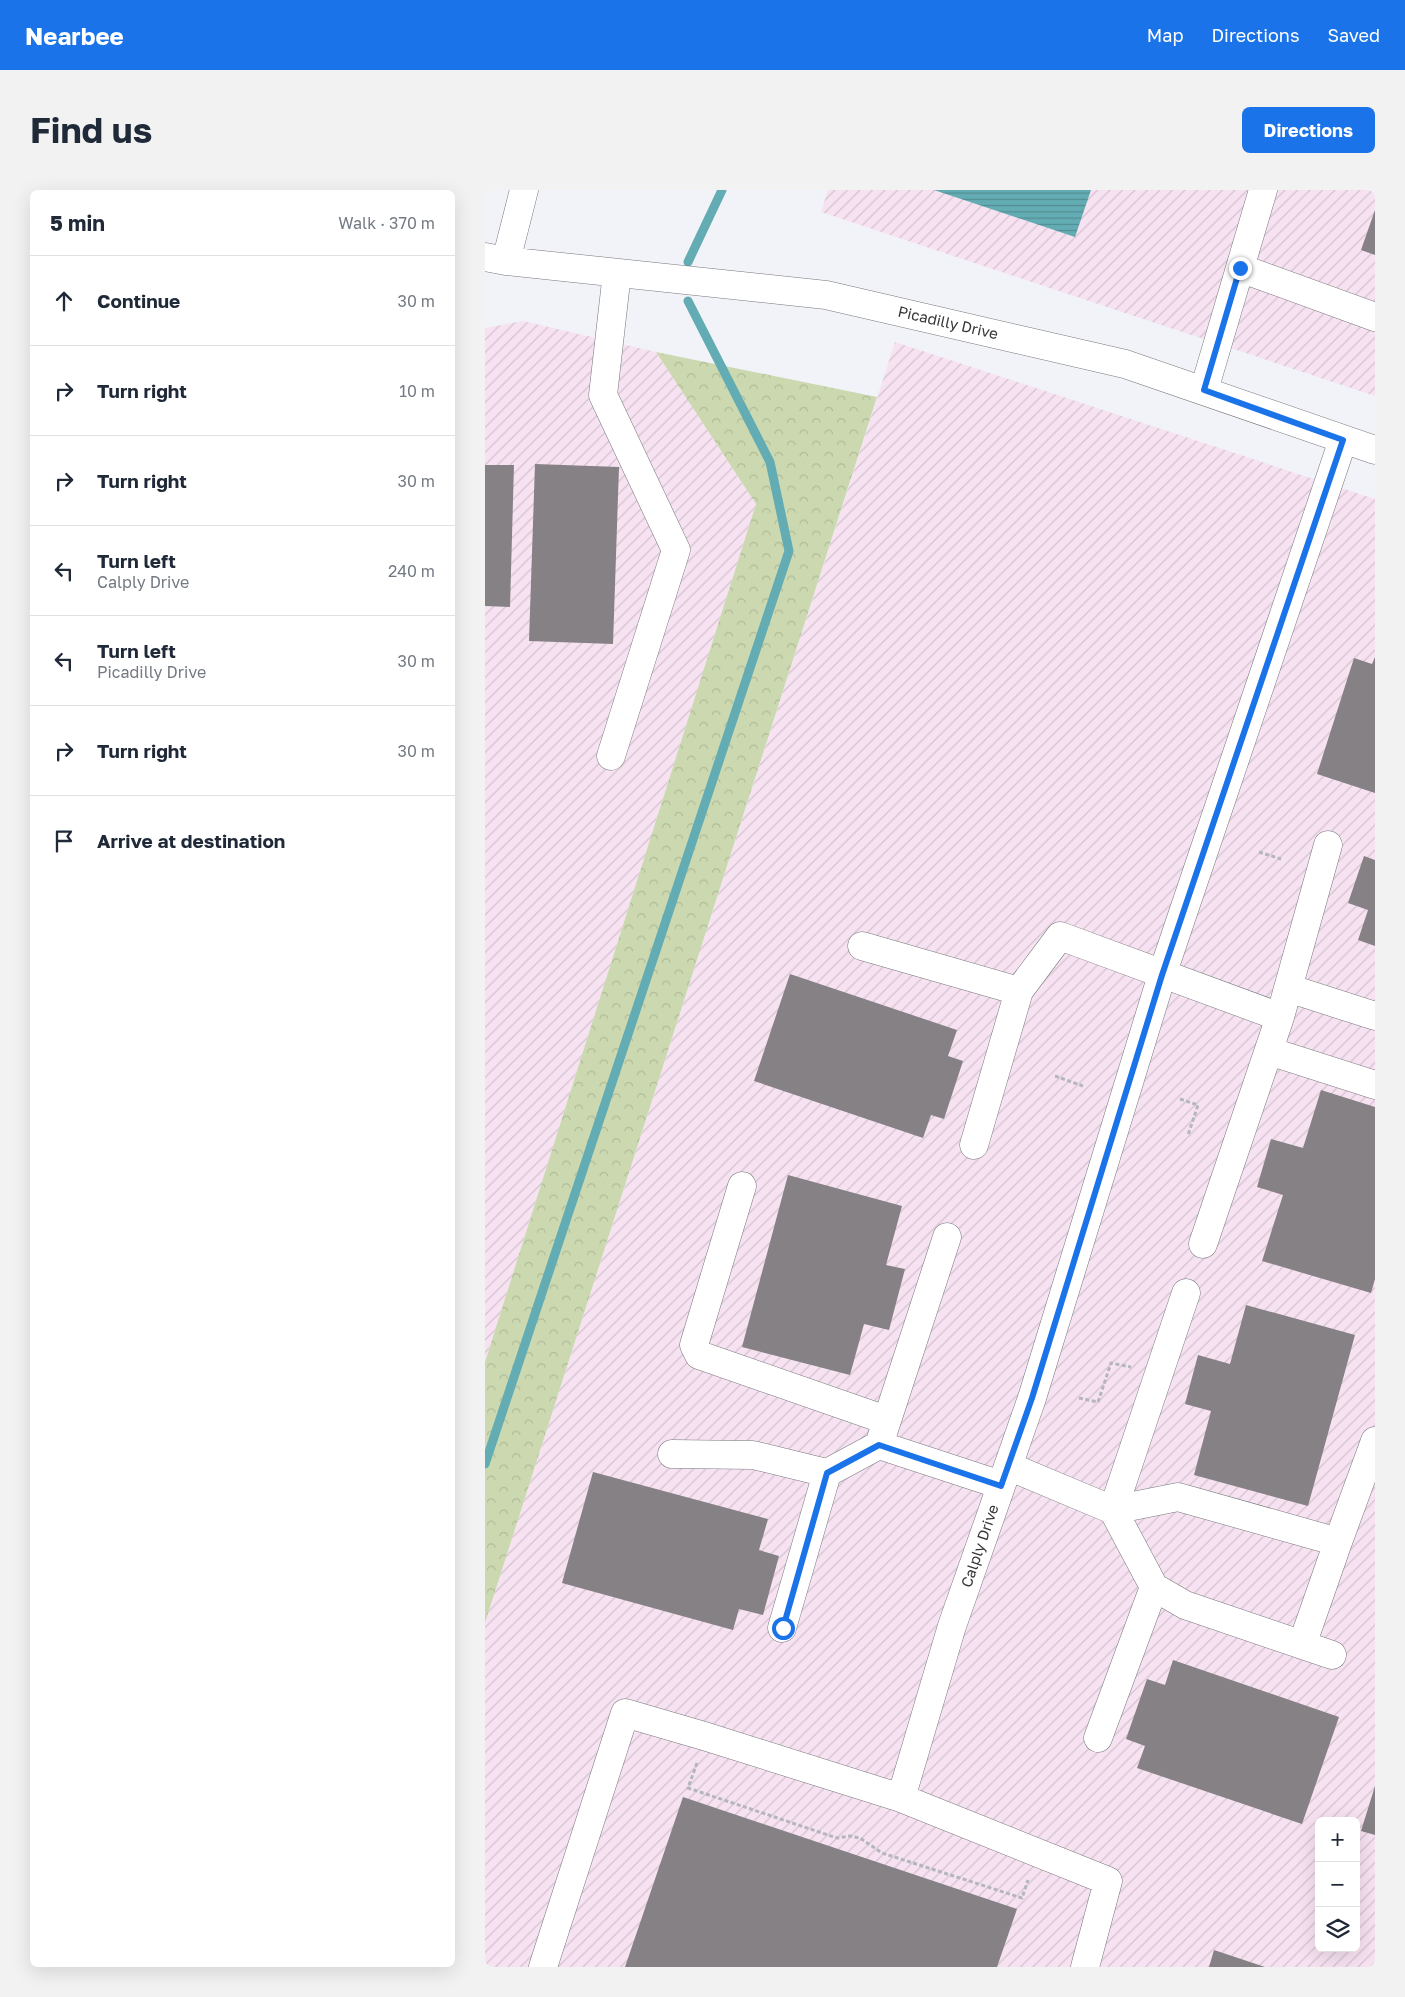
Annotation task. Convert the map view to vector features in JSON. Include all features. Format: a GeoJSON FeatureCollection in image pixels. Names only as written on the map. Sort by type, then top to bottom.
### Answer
{"type":"FeatureCollection","features":[{"type":"Feature","properties":{"kind":"street"},"geometry":{"type":"LineString","coordinates":[[492,262],[524,190]]}},
{"type":"Feature","properties":{"kind":"street"},"geometry":{"type":"LineString","coordinates":[[1204,390],[1263,190]]}},
{"type":"Feature","properties":{"kind":"street","name":"Picadilly Drive"},"geometry":{"type":"LineString","coordinates":[[492,262],[825,295],[1125,364],[1375,450]]}},
{"type":"Feature","properties":{"kind":"street"},"geometry":{"type":"LineString","coordinates":[[1240,268],[1375,317]]}},
{"type":"Feature","properties":{"kind":"street"},"geometry":{"type":"LineString","coordinates":[[611,756],[676,550],[603,395],[617,273]]}},
{"type":"Feature","properties":{"kind":"street","name":"Calply Drive"},"geometry":{"type":"LineString","coordinates":[[901,1798],[953,1626],[1032,1398],[1162,975],[1343,440]]}},
{"type":"Feature","properties":{"kind":"street"},"geometry":{"type":"LineString","coordinates":[[1203,1244],[1280,1017],[1328,845]]}},
{"type":"Feature","properties":{"kind":"street"},"geometry":{"type":"LineString","coordinates":[[973,1145],[1019,990],[1060,936],[1280,1017]]}},
{"type":"Feature","properties":{"kind":"street"},"geometry":{"type":"LineString","coordinates":[[862,946],[1019,990]]}},
{"type":"Feature","properties":{"kind":"street"},"geometry":{"type":"LineString","coordinates":[[1288,988],[1375,1016]]}},
{"type":"Feature","properties":{"kind":"street"},"geometry":{"type":"LineString","coordinates":[[1269,1051],[1375,1085]]}},
{"type":"Feature","properties":{"kind":"street"},"geometry":{"type":"LineString","coordinates":[[742,1186],[694,1345],[699,1355],[882,1433],[1005,1476],[1113,1510],[1178,1497],[1338,1542]]}},
{"type":"Feature","properties":{"kind":"street"},"geometry":{"type":"LineString","coordinates":[[783,1628],[827,1473],[882,1433],[947,1237]]}},
{"type":"Feature","properties":{"kind":"street"},"geometry":{"type":"LineString","coordinates":[[1186,1293],[1113,1510],[1153,1586],[1185,1604],[1332,1655]]}},
{"type":"Feature","properties":{"kind":"street"},"geometry":{"type":"LineString","coordinates":[[1302,1645],[1375,1441]]}},
{"type":"Feature","properties":{"kind":"street"},"geometry":{"type":"LineString","coordinates":[[672,1454],[753,1455],[827,1473]]}},
{"type":"Feature","properties":{"kind":"street"},"geometry":{"type":"LineString","coordinates":[[1098,1738],[1153,1586]]}},
{"type":"Feature","properties":{"kind":"street"},"geometry":{"type":"LineString","coordinates":[[543,1967],[625,1713],[901,1798],[1109,1881],[1085,1967]]}},
{"type":"Feature","properties":{"kind":"path"},"geometry":{"type":"LineString","coordinates":[[1259,852],[1281,859]]}},
{"type":"Feature","properties":{"kind":"path"},"geometry":{"type":"LineString","coordinates":[[1055,1076],[1083,1086]]}},
{"type":"Feature","properties":{"kind":"path"},"geometry":{"type":"LineString","coordinates":[[1180,1099],[1198,1105],[1188,1135]]}},
{"type":"Feature","properties":{"kind":"path"},"geometry":{"type":"LineString","coordinates":[[1079,1398],[1098,1402],[1111,1363],[1133,1368]]}},
{"type":"Feature","properties":{"kind":"path"},"geometry":{"type":"LineString","coordinates":[[697,1762],[688,1788],[837,1838],[850,1836],[860,1838],[882,1853],[1022,1898],[1029,1878]]}},
{"type":"Feature","properties":{"kind":"shaded area"},"geometry":{"type":"Polygon","coordinates":[[[828,190],[1375,190],[1375,396],[821,212],[828,190]]]}},
{"type":"Feature","properties":{"kind":"shaded area"},"geometry":{"type":"Polygon","coordinates":[[[523,321],[656,352],[756,504],[485,1362],[485,328],[523,321]]]}},
{"type":"Feature","properties":{"kind":"shaded area"},"geometry":{"type":"Polygon","coordinates":[[[895,342],[1375,499],[1375,1967],[485,1967],[485,1623],[895,342]]]}},
{"type":"Feature","properties":{"kind":"green space"},"geometry":{"type":"Polygon","coordinates":[[[656,352],[877,397],[485,1623],[485,1362],[756,504],[656,352]]]}},
{"type":"Feature","properties":{"kind":"water"},"geometry":{"type":"Polygon","coordinates":[[[934,190],[1091,190],[1075,237],[934,190]]]}},
{"type":"Feature","properties":{"kind":"building"},"geometry":{"type":"Polygon","coordinates":[[[1375,210],[1375,255],[1361,250],[1375,210]]]}},
{"type":"Feature","properties":{"kind":"building"},"geometry":{"type":"Polygon","coordinates":[[[535,464],[619,467],[613,644],[529,641],[535,464]]]}},
{"type":"Feature","properties":{"kind":"building"},"geometry":{"type":"Polygon","coordinates":[[[485,465],[514,465],[510,607],[485,606],[485,465]]]}},
{"type":"Feature","properties":{"kind":"building"},"geometry":{"type":"Polygon","coordinates":[[[1375,657],[1375,793],[1317,774],[1354,658],[1372,664],[1375,657]]]}},
{"type":"Feature","properties":{"kind":"building"},"geometry":{"type":"Polygon","coordinates":[[[1364,856],[1375,860],[1375,946],[1358,940],[1368,910],[1348,903],[1364,856]]]}},
{"type":"Feature","properties":{"kind":"building"},"geometry":{"type":"Polygon","coordinates":[[[790,974],[957,1030],[948,1056],[963,1061],[944,1119],[931,1115],[923,1138],[754,1081],[790,974]]]}},
{"type":"Feature","properties":{"kind":"building"},"geometry":{"type":"Polygon","coordinates":[[[1321,1090],[1375,1107],[1375,1279],[1371,1293],[1262,1261],[1283,1195],[1257,1187],[1271,1139],[1303,1148],[1321,1090]]]}},
{"type":"Feature","properties":{"kind":"building"},"geometry":{"type":"Polygon","coordinates":[[[788,1175],[902,1206],[886,1265],[905,1269],[889,1330],[864,1324],[850,1375],[742,1347],[788,1175]]]}},
{"type":"Feature","properties":{"kind":"building"},"geometry":{"type":"Polygon","coordinates":[[[1246,1305],[1355,1335],[1308,1506],[1194,1475],[1211,1411],[1185,1404],[1198,1355],[1230,1364],[1246,1305]]]}},
{"type":"Feature","properties":{"kind":"building"},"geometry":{"type":"Polygon","coordinates":[[[593,1472],[768,1519],[759,1550],[779,1556],[763,1615],[739,1609],[733,1630],[562,1583],[593,1472]]]}},
{"type":"Feature","properties":{"kind":"building"},"geometry":{"type":"Polygon","coordinates":[[[1173,1660],[1339,1717],[1302,1824],[1137,1768],[1145,1746],[1126,1739],[1147,1679],[1165,1685],[1173,1660]]]}},
{"type":"Feature","properties":{"kind":"building"},"geometry":{"type":"Polygon","coordinates":[[[1375,1786],[1375,1835],[1361,1831],[1375,1786]]]}},
{"type":"Feature","properties":{"kind":"building"},"geometry":{"type":"Polygon","coordinates":[[[683,1797],[1017,1909],[997,1967],[625,1967],[683,1797]]]}},
{"type":"Feature","properties":{"kind":"building"},"geometry":{"type":"Polygon","coordinates":[[[1214,1950],[1265,1967],[1209,1967],[1214,1950]]]}},
{"type":"Feature","properties":{"kind":"waterway"},"geometry":{"type":"LineString","coordinates":[[688,262],[722,190]]}},
{"type":"Feature","properties":{"kind":"waterway"},"geometry":{"type":"LineString","coordinates":[[485,1464],[789,551],[770,462],[688,301]]}},
{"type":"Feature","properties":{"kind":"route"},"geometry":{"type":"LineString","coordinates":[[783,1628],[827,1473],[879,1445],[1001,1486],[1032,1398],[1162,975],[1343,440],[1204,390],[1240,268]]}}]}
